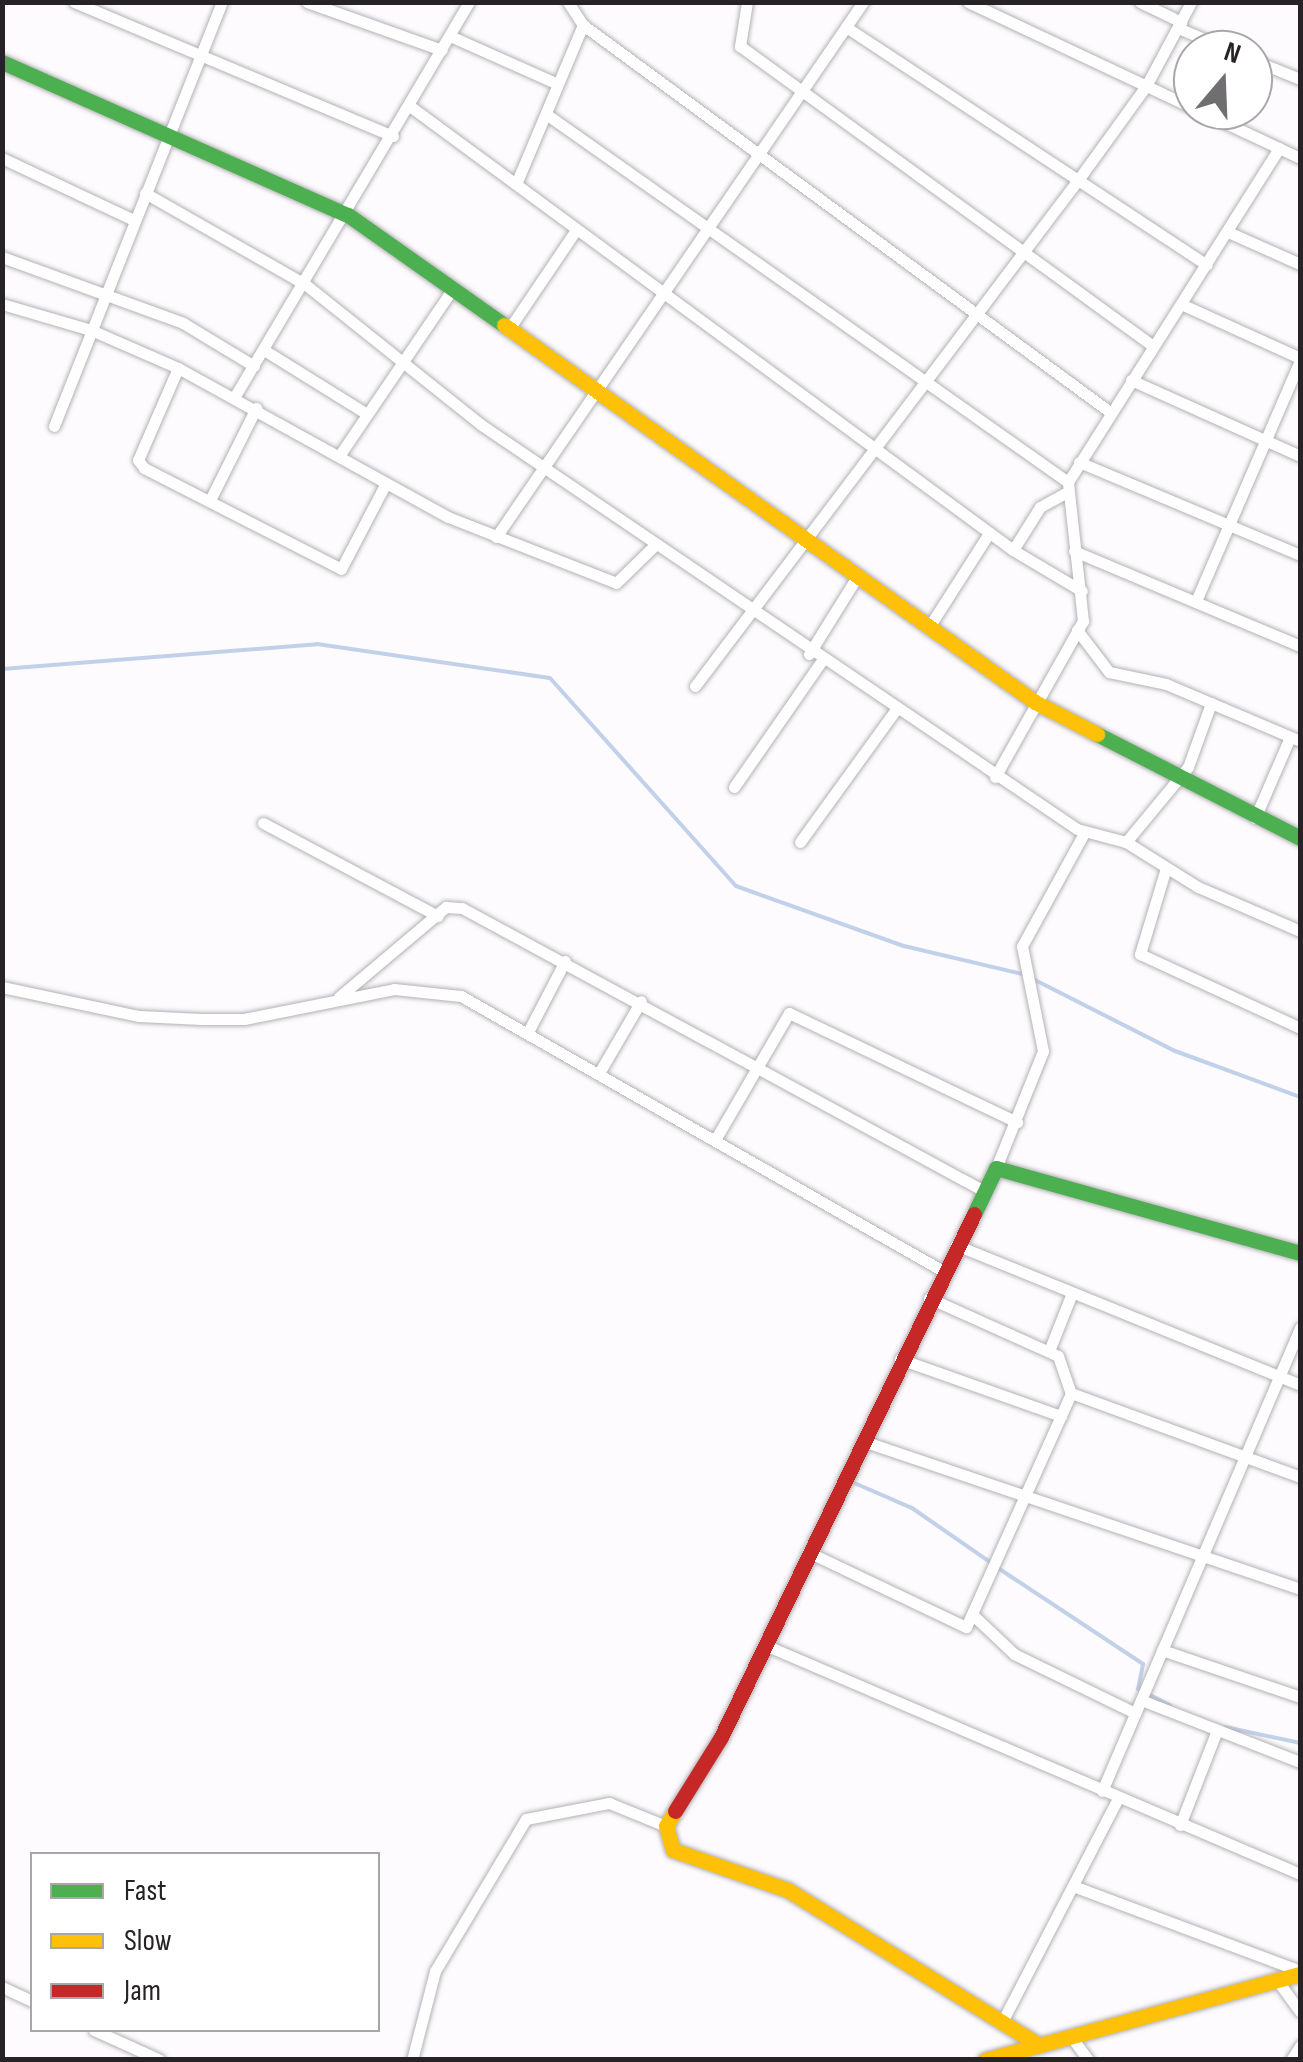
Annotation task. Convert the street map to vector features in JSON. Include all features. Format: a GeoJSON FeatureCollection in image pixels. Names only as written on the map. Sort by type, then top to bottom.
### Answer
{"type":"FeatureCollection","features":[{"type":"Feature","properties":{"kind":"street"},"geometry":{"type":"LineString","coordinates":[[74,2],[393,136]]}},
{"type":"Feature","properties":{"kind":"street"},"geometry":{"type":"LineString","coordinates":[[54,426],[222,2]]}},
{"type":"Feature","properties":{"kind":"street"},"geometry":{"type":"LineString","coordinates":[[307,2],[442,50]]}},
{"type":"Feature","properties":{"kind":"street"},"geometry":{"type":"LineString","coordinates":[[235,396],[306,285],[469,2]]}},
{"type":"Feature","properties":{"kind":"street"},"geometry":{"type":"LineString","coordinates":[[568,2],[583,24],[1110,412]]}},
{"type":"Feature","properties":{"kind":"street"},"geometry":{"type":"LineString","coordinates":[[747,2],[737,43],[1153,346]]}},
{"type":"Feature","properties":{"kind":"street"},"geometry":{"type":"LineString","coordinates":[[496,537],[863,2]]}},
{"type":"Feature","properties":{"kind":"street"},"geometry":{"type":"LineString","coordinates":[[968,2],[1173,99]]}},
{"type":"Feature","properties":{"kind":"street"},"geometry":{"type":"LineString","coordinates":[[1140,2],[1190,30]]}},
{"type":"Feature","properties":{"kind":"street"},"geometry":{"type":"LineString","coordinates":[[695,686],[752,616],[1078,180],[1146,86],[1191,2]]}},
{"type":"Feature","properties":{"kind":"street"},"geometry":{"type":"LineString","coordinates":[[516,184],[583,24]]}},
{"type":"Feature","properties":{"kind":"street"},"geometry":{"type":"LineString","coordinates":[[846,27],[1207,265]]}},
{"type":"Feature","properties":{"kind":"street"},"geometry":{"type":"LineString","coordinates":[[450,36],[558,84]]}},
{"type":"Feature","properties":{"kind":"street"},"geometry":{"type":"LineString","coordinates":[[2,62],[170,132],[348,214],[511,326],[1035,702],[1180,781],[1300,838]]}},
{"type":"Feature","properties":{"kind":"street"},"geometry":{"type":"LineString","coordinates":[[1273,68],[1300,79]]}},
{"type":"Feature","properties":{"kind":"street"},"geometry":{"type":"LineString","coordinates":[[411,107],[1013,550],[1082,591]]}},
{"type":"Feature","properties":{"kind":"street"},"geometry":{"type":"LineString","coordinates":[[546,114],[708,225],[1067,487],[1082,591],[1077,630],[995,776]]}},
{"type":"Feature","properties":{"kind":"street"},"geometry":{"type":"LineString","coordinates":[[1240,130],[1300,158]]}},
{"type":"Feature","properties":{"kind":"street"},"geometry":{"type":"LineString","coordinates":[[1013,550],[1040,507],[1067,487],[1110,412],[1278,148]]}},
{"type":"Feature","properties":{"kind":"street"},"geometry":{"type":"LineString","coordinates":[[2,158],[134,220]]}},
{"type":"Feature","properties":{"kind":"street"},"geometry":{"type":"LineString","coordinates":[[144,193],[306,285],[543,469],[752,616],[1084,833],[1126,842],[1166,868],[1300,931]]}},
{"type":"Feature","properties":{"kind":"street"},"geometry":{"type":"LineString","coordinates":[[511,326],[576,230]]}},
{"type":"Feature","properties":{"kind":"street"},"geometry":{"type":"LineString","coordinates":[[1228,232],[1300,264]]}},
{"type":"Feature","properties":{"kind":"street"},"geometry":{"type":"LineString","coordinates":[[2,257],[200,331],[254,366]]}},
{"type":"Feature","properties":{"kind":"street"},"geometry":{"type":"LineString","coordinates":[[339,456],[454,287]]}},
{"type":"Feature","properties":{"kind":"street"},"geometry":{"type":"LineString","coordinates":[[2,304],[91,330],[178,368],[235,396],[386,483],[496,537],[616,583],[655,546]]}},
{"type":"Feature","properties":{"kind":"street"},"geometry":{"type":"LineString","coordinates":[[1182,304],[1300,360],[1196,601]]}},
{"type":"Feature","properties":{"kind":"street"},"geometry":{"type":"LineString","coordinates":[[264,350],[367,414]]}},
{"type":"Feature","properties":{"kind":"street"},"geometry":{"type":"LineString","coordinates":[[178,368],[138,464],[341,568],[386,483]]}},
{"type":"Feature","properties":{"kind":"street"},"geometry":{"type":"LineString","coordinates":[[1131,380],[1300,456]]}},
{"type":"Feature","properties":{"kind":"street"},"geometry":{"type":"LineString","coordinates":[[210,500],[256,408]]}},
{"type":"Feature","properties":{"kind":"street"},"geometry":{"type":"LineString","coordinates":[[1079,462],[1300,555]]}},
{"type":"Feature","properties":{"kind":"street"},"geometry":{"type":"LineString","coordinates":[[929,627],[990,533]]}},
{"type":"Feature","properties":{"kind":"street"},"geometry":{"type":"LineString","coordinates":[[1074,551],[1300,646]]}},
{"type":"Feature","properties":{"kind":"street"},"geometry":{"type":"LineString","coordinates":[[809,654],[857,577]]}},
{"type":"Feature","properties":{"kind":"street"},"geometry":{"type":"LineString","coordinates":[[1077,630],[1110,672],[1210,703],[1295,739],[1255,818]]}},
{"type":"Feature","properties":{"kind":"street"},"geometry":{"type":"LineString","coordinates":[[734,787],[821,662]]}},
{"type":"Feature","properties":{"kind":"street"},"geometry":{"type":"LineString","coordinates":[[1126,842],[1180,781],[1210,703]]}},
{"type":"Feature","properties":{"kind":"street"},"geometry":{"type":"LineString","coordinates":[[800,842],[895,711]]}},
{"type":"Feature","properties":{"kind":"street"},"geometry":{"type":"LineString","coordinates":[[263,823],[438,916]]}},
{"type":"Feature","properties":{"kind":"street"},"geometry":{"type":"LineString","coordinates":[[1038,2044],[788,1890],[672,1850],[666,1826],[721,1737],[900,1358],[1017,1122],[1044,1039],[1022,946],[1084,833]]}},
{"type":"Feature","properties":{"kind":"street"},"geometry":{"type":"LineString","coordinates":[[1166,868],[1140,954],[1300,1028]]}},
{"type":"Feature","properties":{"kind":"street"},"geometry":{"type":"LineString","coordinates":[[334,1001],[438,916],[462,908],[641,1001],[984,1191]]}},
{"type":"Feature","properties":{"kind":"street"},"geometry":{"type":"LineString","coordinates":[[528,1032],[565,961]]}},
{"type":"Feature","properties":{"kind":"street"},"geometry":{"type":"LineString","coordinates":[[2,986],[155,1017],[244,1019],[394,989],[449,993],[528,1032],[943,1271]]}},
{"type":"Feature","properties":{"kind":"street"},"geometry":{"type":"LineString","coordinates":[[599,1072],[641,1001]]}},
{"type":"Feature","properties":{"kind":"street"},"geometry":{"type":"LineString","coordinates":[[715,1140],[781,1018],[793,1014],[1017,1122]]}},
{"type":"Feature","properties":{"kind":"street"},"geometry":{"type":"LineString","coordinates":[[996,1168],[1300,1254]]}},
{"type":"Feature","properties":{"kind":"street"},"geometry":{"type":"LineString","coordinates":[[956,1244],[1300,1385]]}},
{"type":"Feature","properties":{"kind":"street"},"geometry":{"type":"LineString","coordinates":[[1049,1350],[1072,1294]]}},
{"type":"Feature","properties":{"kind":"street"},"geometry":{"type":"LineString","coordinates":[[808,1552],[961,1626],[974,1616],[1071,1393],[1063,1362],[1049,1350],[929,1298]]}},
{"type":"Feature","properties":{"kind":"street"},"geometry":{"type":"LineString","coordinates":[[1102,1791],[1250,1460],[1300,1328]]}},
{"type":"Feature","properties":{"kind":"street"},"geometry":{"type":"LineString","coordinates":[[900,1358],[1061,1416]]}},
{"type":"Feature","properties":{"kind":"street"},"geometry":{"type":"LineString","coordinates":[[1071,1393],[1300,1477]]}},
{"type":"Feature","properties":{"kind":"street"},"geometry":{"type":"LineString","coordinates":[[863,1440],[1300,1589]]}},
{"type":"Feature","properties":{"kind":"street"},"geometry":{"type":"LineString","coordinates":[[974,1616],[1014,1654],[1135,1713]]}},
{"type":"Feature","properties":{"kind":"street"},"geometry":{"type":"LineString","coordinates":[[765,1646],[1300,1874]]}},
{"type":"Feature","properties":{"kind":"street"},"geometry":{"type":"LineString","coordinates":[[1162,1650],[1300,1697]]}},
{"type":"Feature","properties":{"kind":"street"},"geometry":{"type":"LineString","coordinates":[[1141,1700],[1300,1762]]}},
{"type":"Feature","properties":{"kind":"street"},"geometry":{"type":"LineString","coordinates":[[1180,1825],[1217,1730]]}},
{"type":"Feature","properties":{"kind":"street"},"geometry":{"type":"LineString","coordinates":[[1002,2022],[1118,1798]]}},
{"type":"Feature","properties":{"kind":"street"},"geometry":{"type":"LineString","coordinates":[[412,2060],[436,1971],[526,1819],[610,1802],[666,1826]]}},
{"type":"Feature","properties":{"kind":"street"},"geometry":{"type":"LineString","coordinates":[[1072,1886],[1300,1973]]}},
{"type":"Feature","properties":{"kind":"street"},"geometry":{"type":"LineString","coordinates":[[985,2060],[1300,1973]]}},
{"type":"Feature","properties":{"kind":"street"},"geometry":{"type":"LineString","coordinates":[[1277,1980],[1300,2012]]}},
{"type":"Feature","properties":{"kind":"street"},"geometry":{"type":"LineString","coordinates":[[2,1988],[30,2000]]}},
{"type":"Feature","properties":{"kind":"street"},"geometry":{"type":"LineString","coordinates":[[98,2032],[160,2060]]}},
{"type":"Feature","properties":{"kind":"street"},"geometry":{"type":"LineString","coordinates":[[1070,2034],[1088,2060]]}},
{"type":"Feature","properties":{"kind":"street"},"geometry":{"type":"LineString","coordinates":[[1291,2060],[1300,2046]]}},
{"type":"Feature","properties":{"kind":"waterway"},"geometry":{"type":"LineString","coordinates":[[2,669],[317,644],[550,678],[736,886],[904,946],[1022,974]]}},
{"type":"Feature","properties":{"kind":"waterway"},"geometry":{"type":"LineString","coordinates":[[1031,978],[1175,1051],[1300,1097]]}},
{"type":"Feature","properties":{"kind":"waterway"},"geometry":{"type":"LineString","coordinates":[[852,1482],[912,1508],[990,1562]]}},
{"type":"Feature","properties":{"kind":"waterway"},"geometry":{"type":"LineString","coordinates":[[998,1568],[1143,1664],[1138,1689],[1170,1705]]}},
{"type":"Feature","properties":{"kind":"waterway"},"geometry":{"type":"LineString","coordinates":[[1225,1727],[1300,1743]]}},
{"type":"Feature","properties":{"kind":"traffic: fast"},"geometry":{"type":"LineString","coordinates":[[2,62],[348,215],[504,325]]}},
{"type":"Feature","properties":{"kind":"traffic: fast"},"geometry":{"type":"LineString","coordinates":[[1097,734],[1300,838]]}},
{"type":"Feature","properties":{"kind":"traffic: fast"},"geometry":{"type":"LineString","coordinates":[[974,1214],[996,1168],[1300,1253]]}},
{"type":"Feature","properties":{"kind":"traffic: slow"},"geometry":{"type":"LineString","coordinates":[[504,325],[1035,702],[1097,734]]}},
{"type":"Feature","properties":{"kind":"traffic: slow"},"geometry":{"type":"LineString","coordinates":[[675,1811],[666,1826],[673,1850],[788,1890],[1037,2044]]}},
{"type":"Feature","properties":{"kind":"traffic: slow"},"geometry":{"type":"LineString","coordinates":[[985,2060],[1300,1974]]}},
{"type":"Feature","properties":{"kind":"traffic: jam"},"geometry":{"type":"LineString","coordinates":[[675,1811],[721,1737],[974,1214]]}}]}
